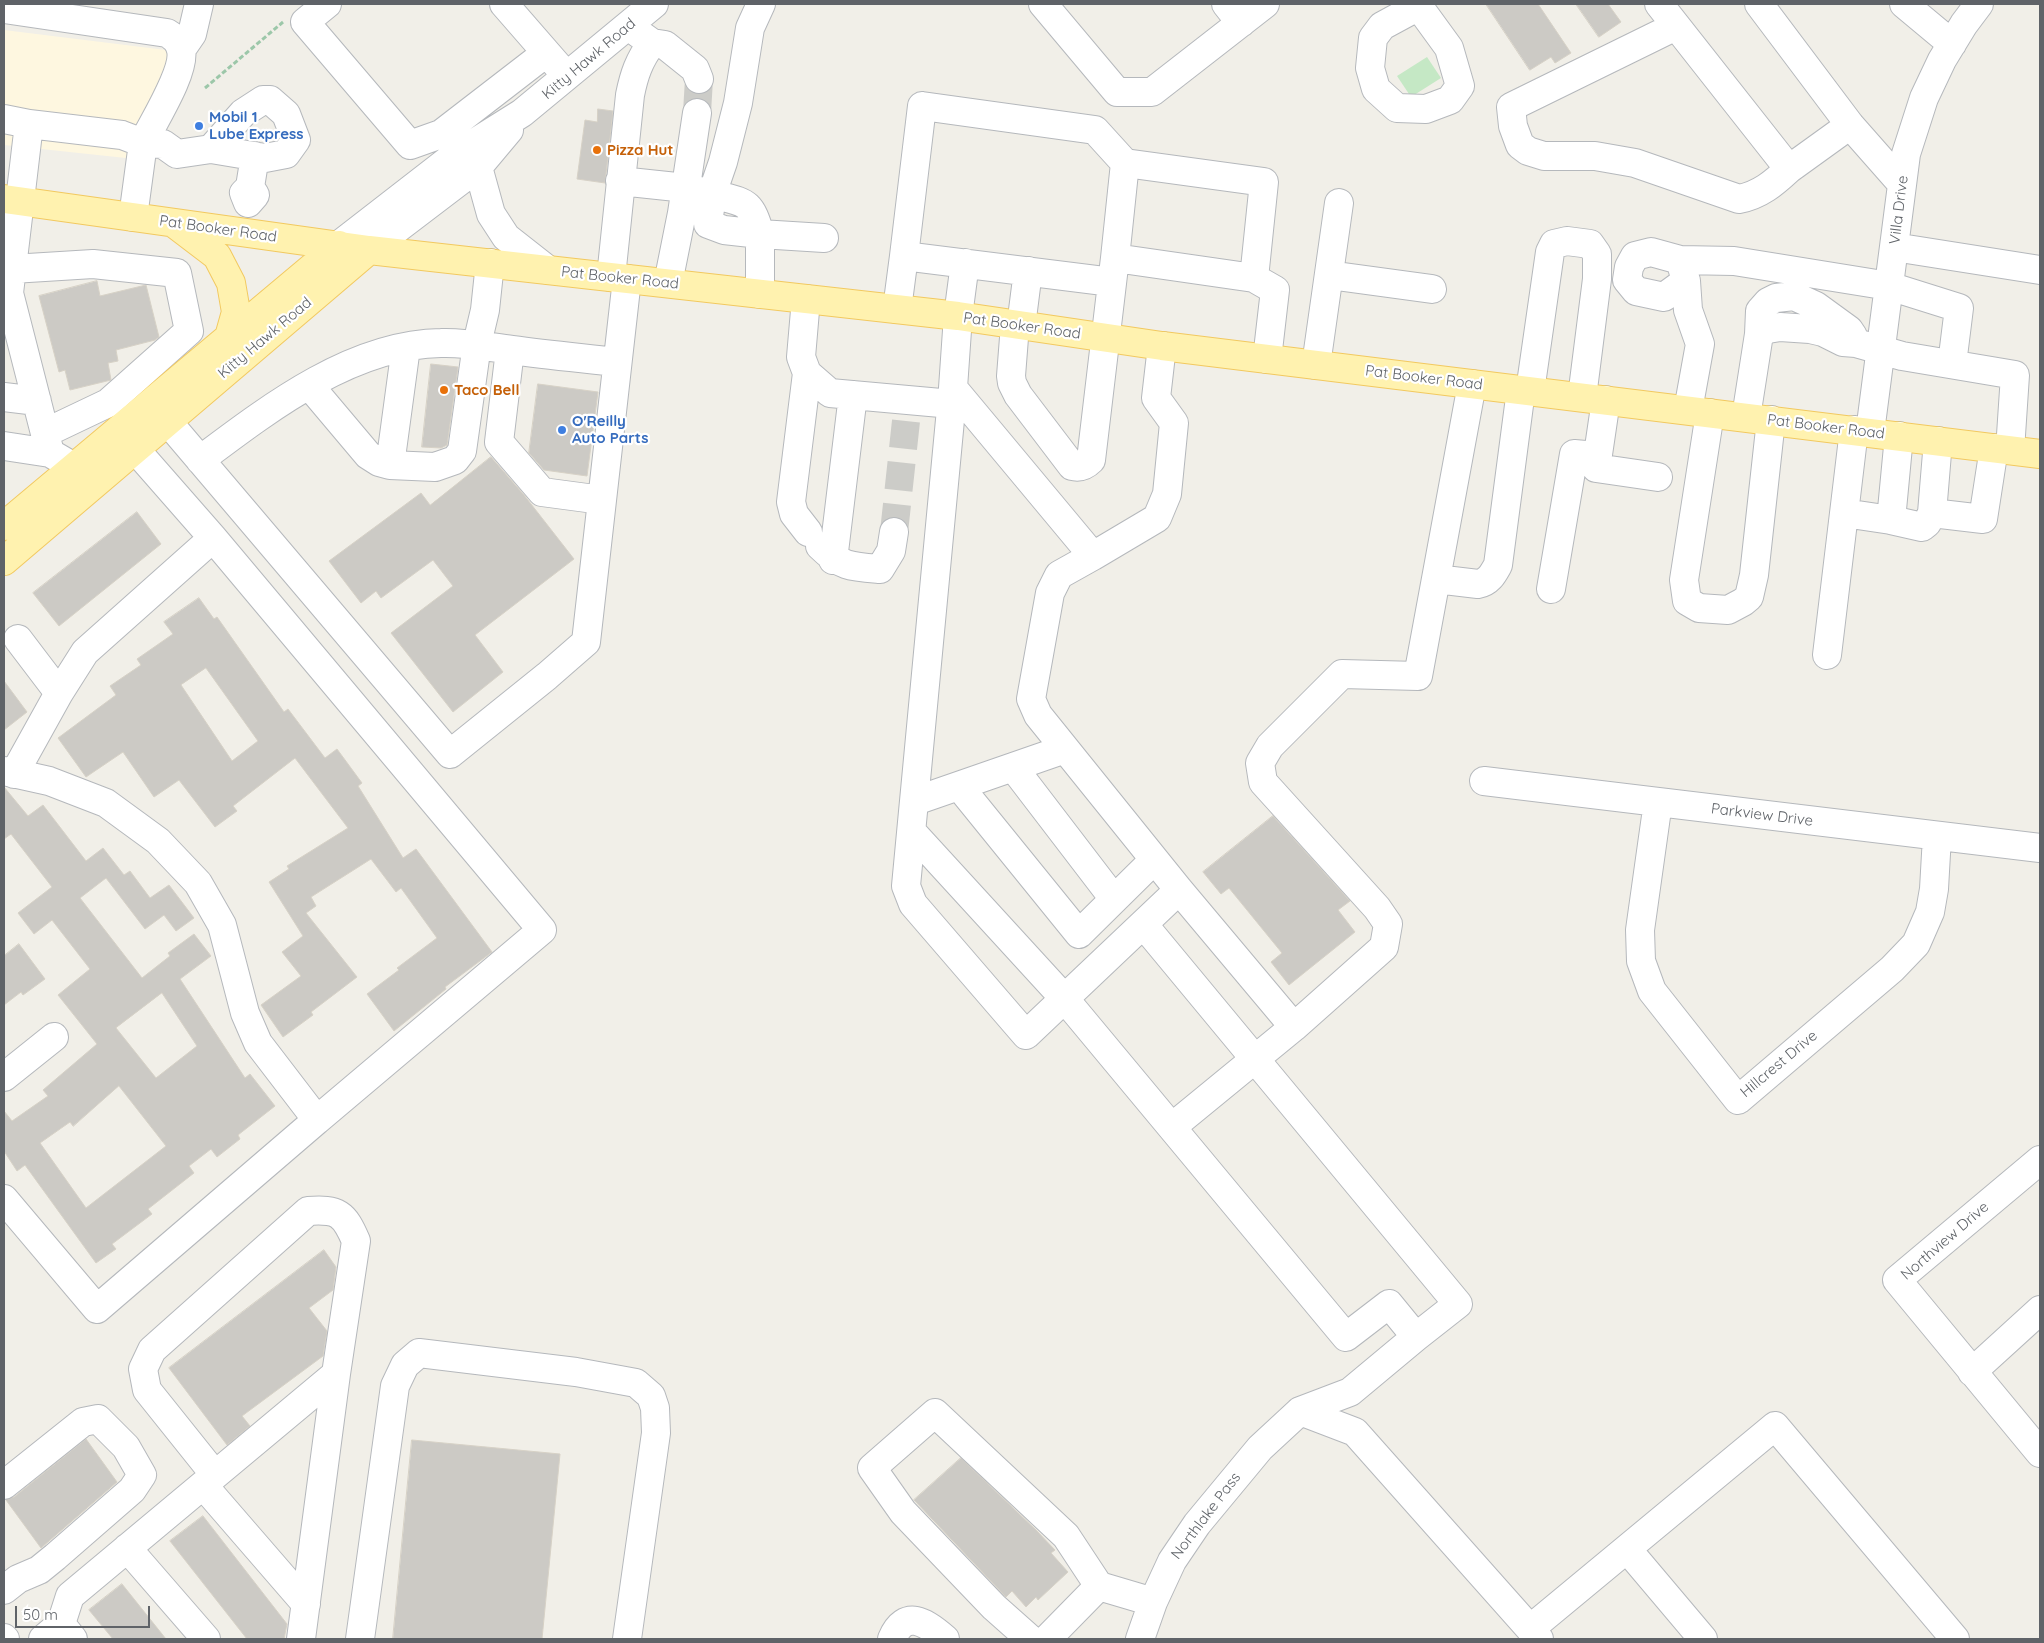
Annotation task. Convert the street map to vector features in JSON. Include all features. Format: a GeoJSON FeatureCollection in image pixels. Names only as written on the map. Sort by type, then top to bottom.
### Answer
{"type":"FeatureCollection","features":[{"type":"Feature","properties":{"kind":"main road","name":"Pat Booker Road"},"geometry":{"type":"LineString","coordinates":[[12,200],[369,250],[958,316],[1162,346],[2040,454]]}},
{"type":"Feature","properties":{"kind":"main road"},"geometry":{"type":"LineString","coordinates":[[174,223],[217,256],[231,283],[236,312],[229,337]]}},
{"type":"Feature","properties":{"kind":"main road","name":"Kitty Hawk Road"},"geometry":{"type":"LineString","coordinates":[[4,562],[83,477],[229,337],[339,245]]}},
{"type":"Feature","properties":{"kind":"main road","name":"Kitty Hawk Road"},"geometry":{"type":"LineString","coordinates":[[4,526],[83,477],[135,449],[369,250]]}},
{"type":"Feature","properties":{"kind":"street"},"geometry":{"type":"LineString","coordinates":[[181,50],[192,34],[199,4]]}},
{"type":"Feature","properties":{"kind":"street"},"geometry":{"type":"LineString","coordinates":[[327,4],[305,22],[410,145],[441,134],[546,52]]}},
{"type":"Feature","properties":{"kind":"street"},"geometry":{"type":"LineString","coordinates":[[504,4],[567,77]]}},
{"type":"Feature","properties":{"kind":"street","name":"Kitty Hawk Road"},"geometry":{"type":"LineString","coordinates":[[339,245],[455,155],[522,113],[654,4]]}},
{"type":"Feature","properties":{"kind":"street"},"geometry":{"type":"LineString","coordinates":[[712,194],[723,162],[738,103],[750,28],[761,4]]}},
{"type":"Feature","properties":{"kind":"street"},"geometry":{"type":"LineString","coordinates":[[1043,4],[1117,92],[1152,92],[1233,13],[1265,4]]}},
{"type":"Feature","properties":{"kind":"street"},"geometry":{"type":"LineString","coordinates":[[1659,4],[1789,169]]}},
{"type":"Feature","properties":{"kind":"street"},"geometry":{"type":"LineString","coordinates":[[1759,4],[1850,125],[1902,184]]}},
{"type":"Feature","properties":{"kind":"street"},"geometry":{"type":"LineString","coordinates":[[1904,4],[1952,44]]}},
{"type":"Feature","properties":{"kind":"street","name":"Villa Drive"},"geometry":{"type":"LineString","coordinates":[[1827,655],[1844,514],[1862,431],[1868,346],[1889,286],[1906,154],[1921,106],[1942,60],[1979,4]]}},
{"type":"Feature","properties":{"kind":"street"},"geometry":{"type":"LineString","coordinates":[[4,9],[167,33],[176,39],[181,50],[181,68],[143,143],[133,217]]}},
{"type":"Feature","properties":{"kind":"street"},"geometry":{"type":"LineString","coordinates":[[629,26],[652,43],[666,45],[695,69],[699,78]]}},
{"type":"Feature","properties":{"kind":"street"},"geometry":{"type":"LineString","coordinates":[[1676,26],[1511,107],[1513,126],[1520,145],[1528,151],[1544,156],[1595,156],[1635,163],[1739,199],[1750,197],[1768,188],[1789,169],[1850,125]]}},
{"type":"Feature","properties":{"kind":"street"},"geometry":{"type":"LineString","coordinates":[[168,422],[450,754],[586,642],[617,362],[620,181],[630,95],[635,72],[642,57],[652,43]]}},
{"type":"Feature","properties":{"kind":"street"},"geometry":{"type":"LineString","coordinates":[[83,477],[48,443],[37,401],[15,356],[9,312],[8,268],[17,121],[122,134],[143,143],[163,144],[176,154],[211,149],[265,158],[286,154],[296,140],[286,114],[270,100],[263,100],[243,113],[211,149]]}},
{"type":"Feature","properties":{"kind":"street"},"geometry":{"type":"LineString","coordinates":[[897,309],[922,106],[1095,130],[1125,163],[1264,182],[1254,278]]}},
{"type":"Feature","properties":{"kind":"street","name":"Kitty Hawk Road"},"geometry":{"type":"LineString","coordinates":[[369,250],[478,167],[522,113]]}},
{"type":"Feature","properties":{"kind":"street"},"geometry":{"type":"LineString","coordinates":[[668,283],[686,188],[697,113]]}},
{"type":"Feature","properties":{"kind":"street"},"geometry":{"type":"LineString","coordinates":[[242,232],[255,156]]}},
{"type":"Feature","properties":{"kind":"street"},"geometry":{"type":"LineString","coordinates":[[1028,271],[1018,326],[1011,376],[1012,383],[1018,395],[1072,466],[1078,468],[1092,460],[1125,163]]}},
{"type":"Feature","properties":{"kind":"street"},"geometry":{"type":"LineString","coordinates":[[478,167],[480,180],[491,214],[506,237],[548,270]]}},
{"type":"Feature","properties":{"kind":"street"},"geometry":{"type":"LineString","coordinates":[[620,181],[686,188],[745,203],[754,212],[760,234],[760,294]]}},
{"type":"Feature","properties":{"kind":"street"},"geometry":{"type":"LineString","coordinates":[[1316,365],[1340,202]]}},
{"type":"Feature","properties":{"kind":"street"},"geometry":{"type":"LineString","coordinates":[[760,234],[824,238]]}},
{"type":"Feature","properties":{"kind":"street"},"geometry":{"type":"LineString","coordinates":[[1436,579],[1478,584],[1485,583],[1498,565],[1550,252],[1554,244],[1567,241],[1590,244],[1597,254],[1594,399],[1596,468],[1658,476]]}},
{"type":"Feature","properties":{"kind":"street"},"geometry":{"type":"LineString","coordinates":[[1894,247],[2040,270]]}},
{"type":"Feature","properties":{"kind":"street"},"geometry":{"type":"LineString","coordinates":[[904,256],[1028,271],[1114,270],[1254,278],[1275,290],[1267,359]]}},
{"type":"Feature","properties":{"kind":"street"},"geometry":{"type":"LineString","coordinates":[[1932,513],[1983,519],[2002,449],[2015,374],[1952,364],[1902,356],[1868,346],[1843,342],[1823,332],[1794,327],[1774,328],[1759,334],[1759,419],[1754,575],[1749,597],[1728,610],[1699,608],[1687,600],[1684,580],[1699,412],[1700,344],[1688,310],[1683,270],[1734,261],[1889,286],[1959,308],[1952,364]]}},
{"type":"Feature","properties":{"kind":"street"},"geometry":{"type":"LineString","coordinates":[[309,386],[368,455],[379,462],[435,467],[455,460],[462,451],[477,344],[485,310],[490,263]]}},
{"type":"Feature","properties":{"kind":"street"},"geometry":{"type":"LineString","coordinates":[[965,263],[958,316],[906,886],[914,904],[1026,1034],[1179,890]]}},
{"type":"Feature","properties":{"kind":"street"},"geometry":{"type":"LineString","coordinates":[[4,446],[48,443],[108,403],[189,331],[177,273],[93,264],[8,268]]}},
{"type":"Feature","properties":{"kind":"street"},"geometry":{"type":"LineString","coordinates":[[1329,275],[1432,288]]}},
{"type":"Feature","properties":{"kind":"street"},"geometry":{"type":"LineString","coordinates":[[806,299],[801,357],[807,373],[791,502],[794,514],[833,560],[852,567],[880,569],[891,551],[894,532]]}},
{"type":"Feature","properties":{"kind":"street"},"geometry":{"type":"LineString","coordinates":[[200,460],[250,422],[309,386],[342,367],[384,351],[439,342],[477,344],[510,350],[617,362]]}},
{"type":"Feature","properties":{"kind":"street"},"geometry":{"type":"LineString","coordinates":[[1162,346],[1156,398],[1174,423],[1167,494],[1157,518],[1060,575],[1050,593],[1032,698],[1038,715],[1065,749],[1154,860],[1294,1027]]}},
{"type":"Feature","properties":{"kind":"street"},"geometry":{"type":"LineString","coordinates":[[390,464],[406,347]]}},
{"type":"Feature","properties":{"kind":"street"},"geometry":{"type":"LineString","coordinates":[[510,350],[499,442],[542,492],[602,500]]}},
{"type":"Feature","properties":{"kind":"street"},"geometry":{"type":"LineString","coordinates":[[807,373],[830,393],[853,395],[908,410],[952,396]]}},
{"type":"Feature","properties":{"kind":"street"},"geometry":{"type":"LineString","coordinates":[[1172,1127],[1294,1027],[1384,948],[1388,924],[1377,908],[1262,782],[1260,763],[1270,746],[1342,674],[1418,676],[1472,384]]}},
{"type":"Feature","properties":{"kind":"street"},"geometry":{"type":"LineString","coordinates":[[833,560],[853,395]]}},
{"type":"Feature","properties":{"kind":"street"},"geometry":{"type":"LineString","coordinates":[[952,396],[1093,556]]}},
{"type":"Feature","properties":{"kind":"street"},"geometry":{"type":"LineString","coordinates":[[4,397],[37,401]]}},
{"type":"Feature","properties":{"kind":"street"},"geometry":{"type":"LineString","coordinates":[[1891,520],[1899,436]]}},
{"type":"Feature","properties":{"kind":"street"},"geometry":{"type":"LineString","coordinates":[[1844,514],[1891,520],[1922,527],[1927,523],[1932,513],[1938,441]]}},
{"type":"Feature","properties":{"kind":"street"},"geometry":{"type":"LineString","coordinates":[[4,1199],[97,1309],[542,930],[214,538],[135,449]]}},
{"type":"Feature","properties":{"kind":"street"},"geometry":{"type":"LineString","coordinates":[[1551,589],[1574,454],[1597,456]]}},
{"type":"Feature","properties":{"kind":"street"},"geometry":{"type":"LineString","coordinates":[[214,538],[84,652],[9,772],[49,781],[106,803],[158,841],[198,883],[222,926],[245,1013],[258,1043],[317,1120]]}},
{"type":"Feature","properties":{"kind":"street"},"geometry":{"type":"LineString","coordinates":[[18,639],[59,692]]}},
{"type":"Feature","properties":{"kind":"street"},"geometry":{"type":"LineString","coordinates":[[915,800],[1065,749]]}},
{"type":"Feature","properties":{"kind":"street"},"geometry":{"type":"LineString","coordinates":[[1013,767],[1114,899]]}},
{"type":"Feature","properties":{"kind":"street","name":"Parkview Drive"},"geometry":{"type":"LineString","coordinates":[[1484,781],[2040,848]]}},
{"type":"Feature","properties":{"kind":"street"},"geometry":{"type":"LineString","coordinates":[[959,786],[1079,934],[1154,860]]}},
{"type":"Feature","properties":{"kind":"street","name":"Hillcrest Drive"},"geometry":{"type":"LineString","coordinates":[[1658,802],[1640,930],[1641,961],[1652,991],[1738,1100],[1892,969],[1916,944],[1930,912],[1934,889],[1937,836]]}},
{"type":"Feature","properties":{"kind":"street"},"geometry":{"type":"LineString","coordinates":[[912,832],[1064,998],[1346,1337],[1389,1304],[1416,1336]]}},
{"type":"Feature","properties":{"kind":"street"},"geometry":{"type":"LineString","coordinates":[[1143,924],[1458,1304],[1416,1336],[1350,1392],[1300,1411]]}},
{"type":"Feature","properties":{"kind":"street"},"geometry":{"type":"LineString","coordinates":[[4,1077],[54,1037]]}},
{"type":"Feature","properties":{"kind":"street","name":"Northview Drive"},"geometry":{"type":"LineString","coordinates":[[1974,1374],[1897,1280],[2040,1160]]}},
{"type":"Feature","properties":{"kind":"street"},"geometry":{"type":"LineString","coordinates":[[301,1639],[306,1604],[336,1374],[356,1241],[348,1222],[330,1210],[308,1211],[152,1350],[143,1369],[146,1390],[209,1480],[306,1604]]}},
{"type":"Feature","properties":{"kind":"street"},"geometry":{"type":"LineString","coordinates":[[2040,1310],[1974,1374],[2040,1453]]}},
{"type":"Feature","properties":{"kind":"street"},"geometry":{"type":"LineString","coordinates":[[360,1639],[394,1386],[405,1365],[419,1353],[576,1372],[636,1383],[652,1396],[655,1408],[656,1433],[627,1639]]}},
{"type":"Feature","properties":{"kind":"street"},"geometry":{"type":"LineString","coordinates":[[59,1634],[70,1596],[336,1374]]}},
{"type":"Feature","properties":{"kind":"street"},"geometry":{"type":"LineString","coordinates":[[1300,1411],[1355,1432],[1534,1634],[1627,1549],[1775,1426],[1954,1639]]}},
{"type":"Feature","properties":{"kind":"street","name":"Northlake Pass"},"geometry":{"type":"LineString","coordinates":[[1140,1639],[1153,1602],[1172,1561],[1197,1524],[1260,1448],[1300,1411]]}},
{"type":"Feature","properties":{"kind":"street"},"geometry":{"type":"LineString","coordinates":[[1030,1639],[994,1607],[903,1512],[872,1468],[935,1413],[1066,1536],[1099,1586],[1153,1602]]}},
{"type":"Feature","properties":{"kind":"street"},"geometry":{"type":"LineString","coordinates":[[4,1485],[83,1422],[98,1419],[126,1447],[142,1475],[132,1490],[55,1557],[39,1570],[18,1579],[4,1590]]}},
{"type":"Feature","properties":{"kind":"street"},"geometry":{"type":"LineString","coordinates":[[127,1548],[206,1639]]}},
{"type":"Feature","properties":{"kind":"street"},"geometry":{"type":"LineString","coordinates":[[1627,1549],[1703,1639]]}},
{"type":"Feature","properties":{"kind":"street"},"geometry":{"type":"LineString","coordinates":[[1047,1639],[1099,1586]]}},
{"type":"Feature","properties":{"kind":"street"},"geometry":{"type":"LineString","coordinates":[[892,1639],[896,1630],[906,1620],[915,1620],[937,1632],[945,1639]]}},
{"type":"Feature","properties":{"kind":"path"},"geometry":{"type":"LineString","coordinates":[[205,88],[290,16]]}},
{"type":"Feature","properties":{"kind":"shaded area"},"geometry":{"type":"Polygon","coordinates":[[[4,30],[174,51],[135,159],[4,145],[4,30]]]}},
{"type":"Feature","properties":{"kind":"green space"},"geometry":{"type":"Polygon","coordinates":[[[1427,57],[1441,78],[1411,97],[1397,76],[1427,57]]]}},
{"type":"Feature","properties":{"kind":"building"},"geometry":{"type":"Polygon","coordinates":[[[1486,4],[1538,4],[1571,53],[1555,63],[1551,57],[1530,70],[1486,4]]]}},
{"type":"Feature","properties":{"kind":"building"},"geometry":{"type":"Polygon","coordinates":[[[1576,4],[1608,4],[1621,22],[1599,37],[1576,4]]]}},
{"type":"Feature","properties":{"kind":"building","name":"Pizza Hut"},"geometry":{"type":"Polygon","coordinates":[[[598,109],[613,111],[605,183],[577,179],[585,120],[597,122],[598,109]]]}},
{"type":"Feature","properties":{"kind":"building"},"geometry":{"type":"Polygon","coordinates":[[[97,281],[100,296],[146,285],[159,337],[155,340],[116,350],[118,361],[108,363],[111,380],[70,390],[65,370],[59,372],[39,296],[97,281]]]}},
{"type":"Feature","properties":{"kind":"building","name":"Taco Bell"},"geometry":{"type":"Polygon","coordinates":[[[431,364],[458,367],[447,445],[441,448],[422,447],[431,364]]]}},
{"type":"Feature","properties":{"kind":"building","name":"O'Reilly Auto Parts"},"geometry":{"type":"Polygon","coordinates":[[[538,384],[598,392],[587,476],[544,470],[529,453],[538,384]]]}},
{"type":"Feature","properties":{"kind":"building"},"geometry":{"type":"Polygon","coordinates":[[[491,457],[524,495],[574,559],[475,635],[503,672],[453,712],[391,633],[453,586],[433,560],[381,598],[376,591],[361,603],[329,561],[421,493],[430,505],[491,457]]]}},
{"type":"Feature","properties":{"kind":"building"},"geometry":{"type":"Polygon","coordinates":[[[137,512],[161,544],[59,626],[33,593],[137,512]]]}},
{"type":"Feature","properties":{"kind":"building"},"geometry":{"type":"Polygon","coordinates":[[[199,598],[214,619],[217,617],[284,712],[288,709],[325,758],[337,749],[362,783],[358,786],[403,858],[416,849],[492,952],[445,987],[446,989],[394,1031],[367,994],[399,970],[397,968],[437,938],[401,888],[396,892],[371,859],[311,897],[316,906],[306,913],[357,977],[311,1012],[313,1015],[283,1037],[261,1005],[301,976],[282,952],[303,936],[269,882],[289,869],[287,866],[348,828],[295,758],[233,806],[237,811],[215,827],[179,780],[154,797],[123,752],[86,777],[58,738],[116,695],[110,686],[141,665],[137,659],[173,634],[164,622],[199,598]],[[206,668],[181,685],[232,761],[258,741],[206,668]]]}},
{"type":"Feature","properties":{"kind":"building"},"geometry":{"type":"Polygon","coordinates":[[[4,681],[27,712],[4,730],[4,681]]]}},
{"type":"Feature","properties":{"kind":"building"},"geometry":{"type":"Polygon","coordinates":[[[4,787],[28,816],[43,805],[86,861],[103,848],[124,875],[130,871],[150,898],[169,885],[194,918],[176,931],[164,915],[145,929],[106,878],[80,898],[142,978],[170,956],[168,953],[194,934],[211,956],[180,979],[245,1078],[250,1074],[275,1106],[238,1135],[240,1139],[217,1157],[211,1149],[189,1166],[194,1173],[148,1209],[152,1214],[112,1244],[116,1249],[96,1263],[25,1165],[17,1171],[4,1151],[4,1111],[12,1121],[48,1096],[43,1090],[97,1044],[58,995],[90,969],[52,920],[34,934],[18,913],[52,887],[11,834],[4,839],[4,787]],[[162,993],[116,1028],[156,1078],[197,1046],[162,993]],[[119,1086],[73,1126],[70,1122],[40,1143],[86,1208],[166,1146],[119,1086]]]}},
{"type":"Feature","properties":{"kind":"building"},"geometry":{"type":"Polygon","coordinates":[[[1273,816],[1350,901],[1338,910],[1355,932],[1289,985],[1271,962],[1282,953],[1229,888],[1221,894],[1203,872],[1273,816]]]}},
{"type":"Feature","properties":{"kind":"building"},"geometry":{"type":"Polygon","coordinates":[[[19,944],[45,979],[23,995],[21,992],[4,1005],[4,956],[19,944]]]}},
{"type":"Feature","properties":{"kind":"building"},"geometry":{"type":"Polygon","coordinates":[[[324,1250],[336,1267],[333,1290],[309,1308],[327,1331],[323,1356],[242,1416],[250,1426],[227,1445],[169,1368],[324,1250]]]}},
{"type":"Feature","properties":{"kind":"building"},"geometry":{"type":"Polygon","coordinates":[[[86,1439],[117,1482],[41,1548],[6,1500],[14,1497],[86,1439]]]}},
{"type":"Feature","properties":{"kind":"building"},"geometry":{"type":"Polygon","coordinates":[[[412,1440],[560,1454],[542,1639],[393,1639],[412,1440]]]}},
{"type":"Feature","properties":{"kind":"building"},"geometry":{"type":"Polygon","coordinates":[[[961,1458],[1055,1550],[1051,1553],[1068,1572],[1038,1600],[1036,1597],[1026,1607],[1012,1591],[1006,1597],[914,1500],[961,1458]]]}},
{"type":"Feature","properties":{"kind":"building"},"geometry":{"type":"Polygon","coordinates":[[[203,1516],[287,1624],[284,1639],[247,1639],[170,1541],[203,1516]]]}},
{"type":"Feature","properties":{"kind":"building"},"geometry":{"type":"Polygon","coordinates":[[[122,1584],[166,1639],[113,1639],[89,1610],[122,1584]]]}},
{"type":"Feature","properties":{"kind":"tunnel"},"geometry":{"type":"LineString","coordinates":[[697,113],[699,79]]}},
{"type":"Feature","properties":{"kind":"tunnel"},"geometry":{"type":"LineString","coordinates":[[894,532],[906,421]]}},
{"type":"Feature","properties":{"kind":"place","name":"Mobil 1 Lube Express"},"geometry":{"type":"Point","coordinates":[199,126]}},
{"type":"Feature","properties":{"kind":"place","name":"Pizza Hut"},"geometry":{"type":"Point","coordinates":[597,150]}},
{"type":"Feature","properties":{"kind":"place","name":"Taco Bell"},"geometry":{"type":"Point","coordinates":[444,390]}},
{"type":"Feature","properties":{"kind":"place","name":"O'Reilly Auto Parts"},"geometry":{"type":"Point","coordinates":[562,430]}}]}
